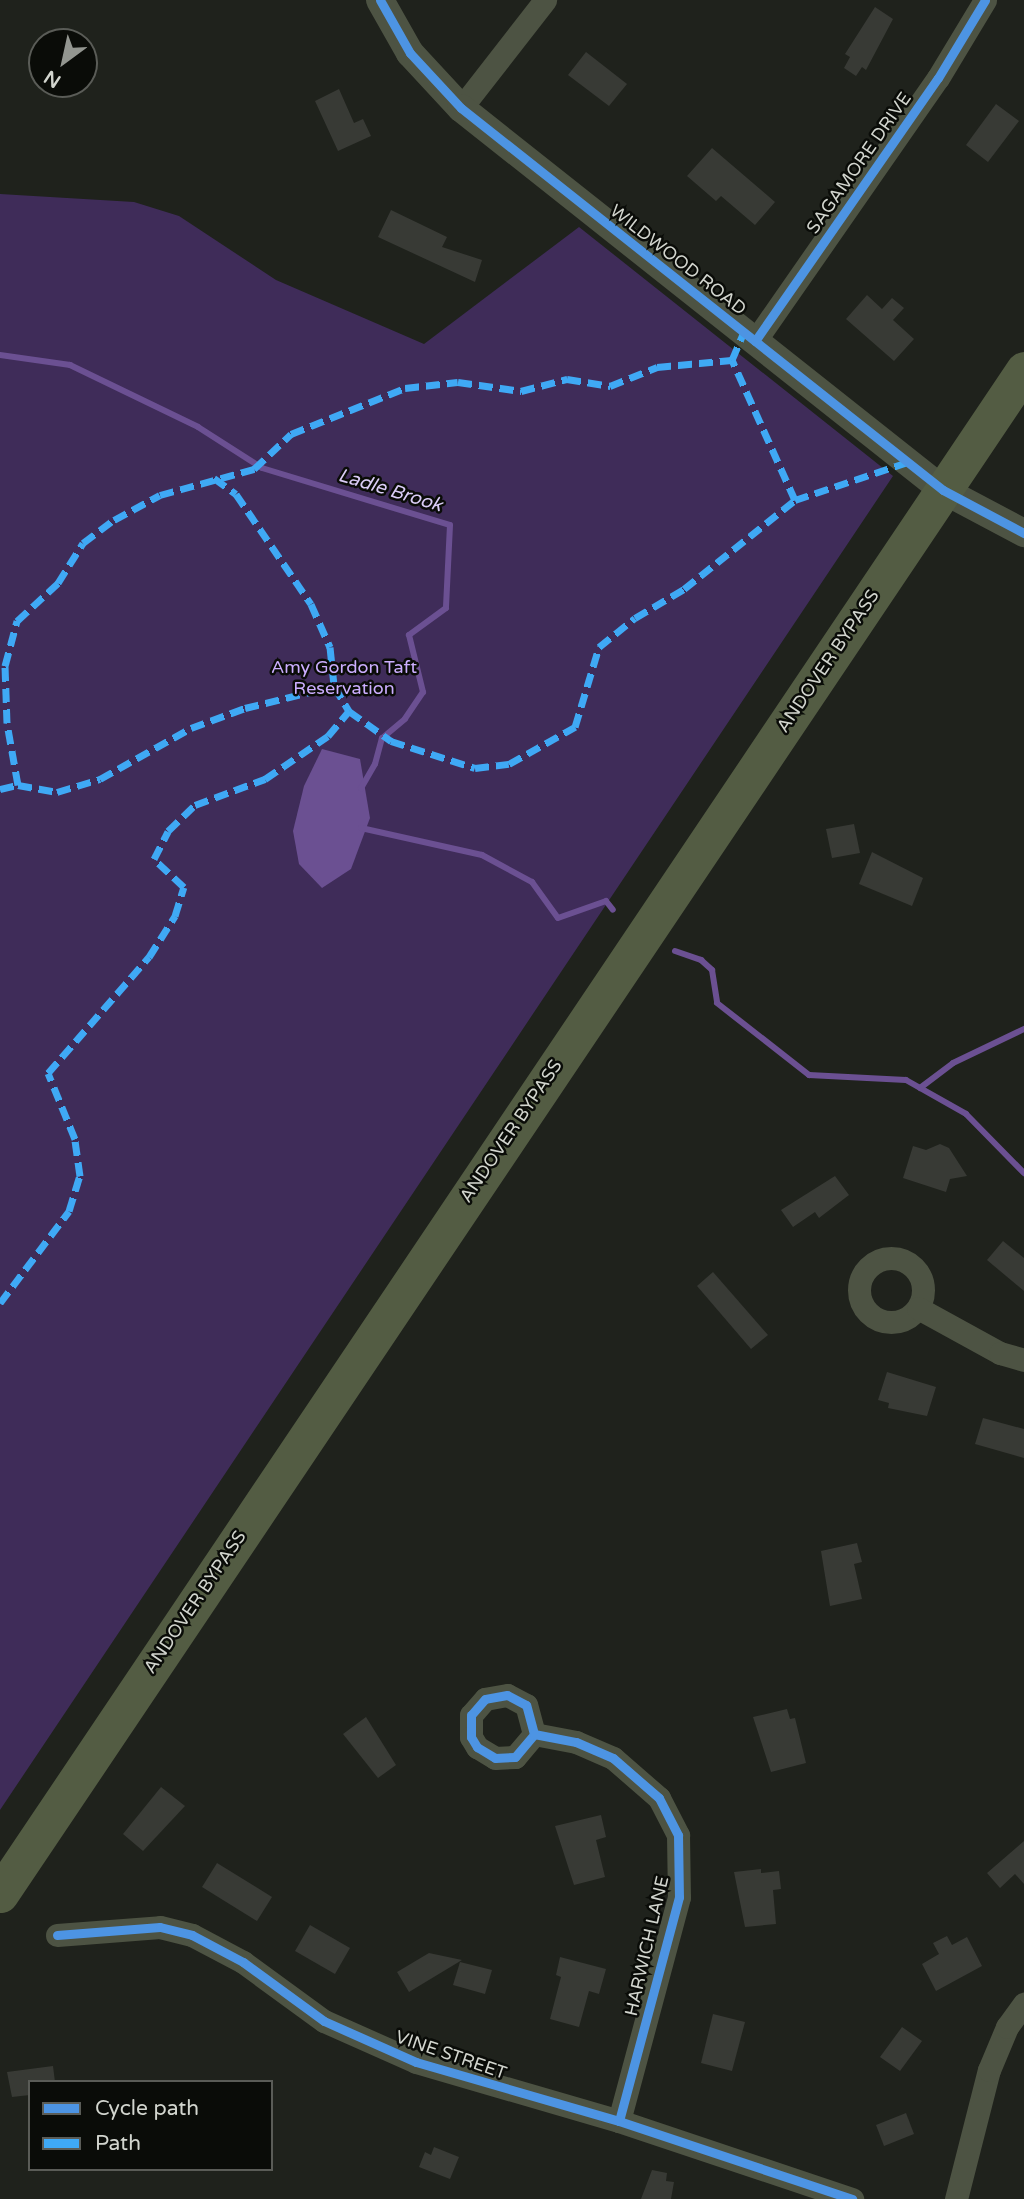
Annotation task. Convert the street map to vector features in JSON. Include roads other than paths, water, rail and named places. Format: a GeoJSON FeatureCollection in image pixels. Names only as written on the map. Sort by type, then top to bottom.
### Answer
{"type":"FeatureCollection","features":[{"type":"Feature","properties":{"kind":"main road","name":"ANDOVER BYPASS"},"geometry":{"type":"LineString","coordinates":[[0,1894],[1024,370]]}},
{"type":"Feature","properties":{"kind":"street","name":"WILDWOOD ROAD"},"geometry":{"type":"LineString","coordinates":[[380,0],[410,52],[461,108],[943,490],[1024,533]]}},
{"type":"Feature","properties":{"kind":"street"},"geometry":{"type":"LineString","coordinates":[[461,108],[545,0]]}},
{"type":"Feature","properties":{"kind":"street","name":"SAGAMORE DRIVE"},"geometry":{"type":"LineString","coordinates":[[755,341],[937,78],[985,0]]}},
{"type":"Feature","properties":{"kind":"street"},"geometry":{"type":"LineString","coordinates":[[918,1308],[1000,1353],[1024,1360]]}},
{"type":"Feature","properties":{"kind":"street","name":"HARWICH LANE"},"geometry":{"type":"LineString","coordinates":[[534,1734],[585,1745],[630,1769],[659,1798],[678,1835],[679,1897],[619,2121]]}},
{"type":"Feature","properties":{"kind":"street","name":"VINE STREET"},"geometry":{"type":"LineString","coordinates":[[57,1935],[160,1927],[192,1935],[243,1962],[324,2021],[358,2037],[463,2079],[619,2121],[852,2199]]}},
{"type":"Feature","properties":{"kind":"street"},"geometry":{"type":"LineString","coordinates":[[956,2199],[989,2070],[1007,2027],[1024,2004]]}},
{"type":"Feature","properties":{"kind":"waterway","name":"Ladle Brook"},"geometry":{"type":"LineString","coordinates":[[0,355],[70,365],[198,427],[262,468],[450,525],[446,608],[409,635],[423,692],[405,719],[382,738],[375,764],[361,788]]}},
{"type":"Feature","properties":{"kind":"waterway","name":"Ladle Brook"},"geometry":{"type":"LineString","coordinates":[[361,828],[482,855],[532,882],[558,918],[606,901],[613,910]]}},
{"type":"Feature","properties":{"kind":"waterway","name":"Ladle Brook"},"geometry":{"type":"LineString","coordinates":[[675,951],[701,960],[712,970],[717,1003],[809,1075],[906,1080],[966,1114],[1024,1173]]}},
{"type":"Feature","properties":{"kind":"waterway"},"geometry":{"type":"LineString","coordinates":[[920,1088],[953,1063],[1024,1029]]}},
{"type":"Feature","properties":{"kind":"park label","name":"Amy Gordon Taft Reservation"},"geometry":{"type":"Point","coordinates":[344,678]}}]}
